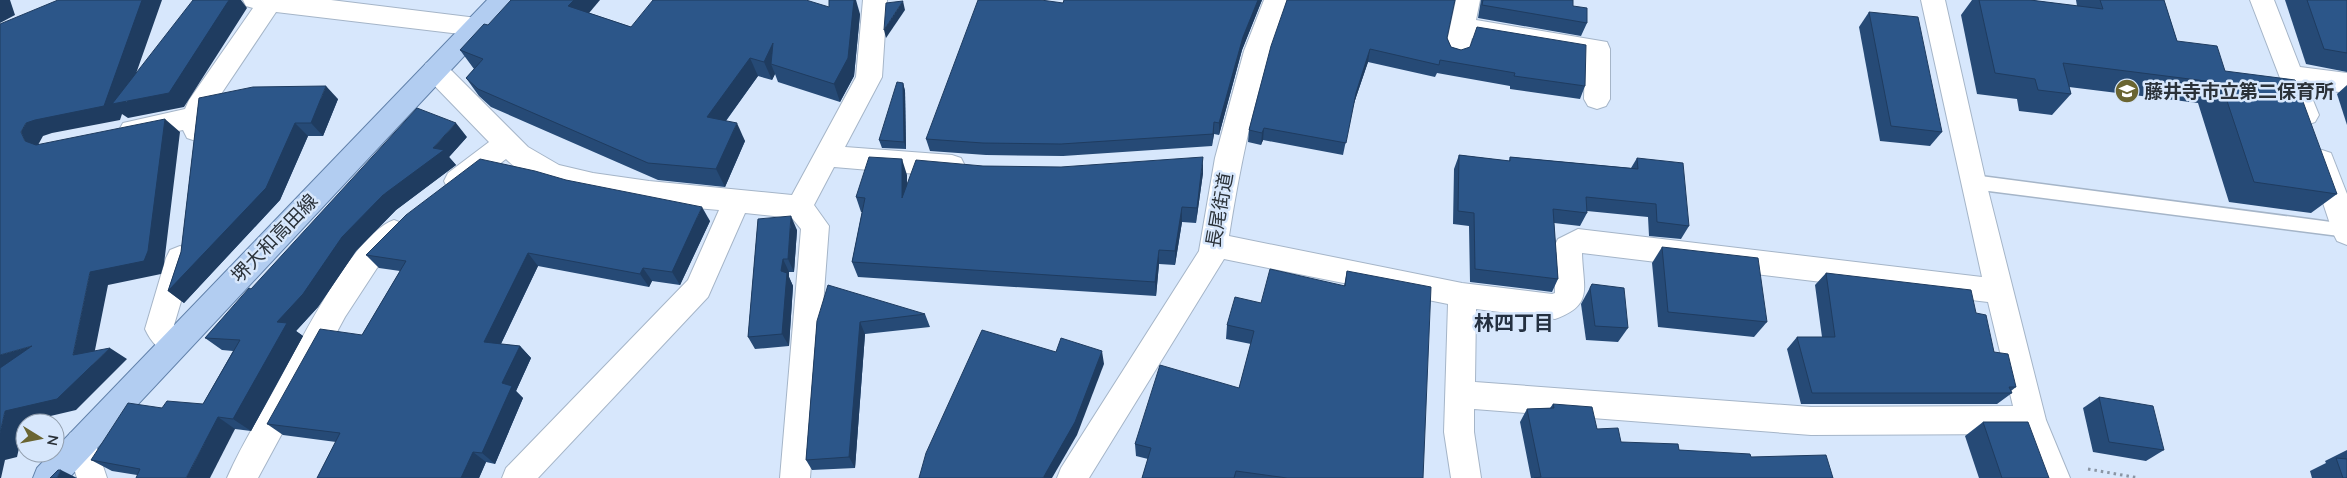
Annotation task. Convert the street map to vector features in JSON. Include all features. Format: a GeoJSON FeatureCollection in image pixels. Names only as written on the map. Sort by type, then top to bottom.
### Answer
{"type":"FeatureCollection","features":[{"type":"Feature","properties":{"kind":"main road","name":"堺大和高田線"},"geometry":{"type":"LineString","coordinates":[[48,478],[502,0]]}},
{"type":"Feature","properties":{"kind":"street"},"geometry":{"type":"LineString","coordinates":[[799,207],[870,77],[875,0]]}},
{"type":"Feature","properties":{"kind":"street","name":"長尾街道"},"geometry":{"type":"LineString","coordinates":[[1072,478],[1212,254],[1228,158],[1256,51],[1276,0]]}},
{"type":"Feature","properties":{"kind":"street"},"geometry":{"type":"LineString","coordinates":[[1457,52],[1468,0]]}},
{"type":"Feature","properties":{"kind":"street"},"geometry":{"type":"LineString","coordinates":[[1933,0],[1973,182],[2031,420],[2052,470]]}},
{"type":"Feature","properties":{"kind":"street"},"geometry":{"type":"LineString","coordinates":[[2262,0],[2292,76],[2347,232]]}},
{"type":"Feature","properties":{"kind":"street"},"geometry":{"type":"LineString","coordinates":[[192,156],[198,107],[262,1],[477,27]]}},
{"type":"Feature","properties":{"kind":"street"},"geometry":{"type":"LineString","coordinates":[[1462,27],[1598,49],[1597,99]]}},
{"type":"Feature","properties":{"kind":"street"},"geometry":{"type":"LineString","coordinates":[[435,70],[519,155],[552,174],[585,182],[649,192],[799,207],[815,226],[795,478]]}},
{"type":"Feature","properties":{"kind":"street"},"geometry":{"type":"LineString","coordinates":[[2292,76],[2347,83]]}},
{"type":"Feature","properties":{"kind":"street"},"geometry":{"type":"LineString","coordinates":[[110,134],[197,117]]}},
{"type":"Feature","properties":{"kind":"street"},"geometry":{"type":"LineString","coordinates":[[438,196],[507,143]]}},
{"type":"Feature","properties":{"kind":"street"},"geometry":{"type":"LineString","coordinates":[[828,156],[976,168]]}},
{"type":"Feature","properties":{"kind":"street"},"geometry":{"type":"LineString","coordinates":[[1199,160],[1228,158]]}},
{"type":"Feature","properties":{"kind":"street"},"geometry":{"type":"LineString","coordinates":[[517,478],[698,288],[737,201]]}},
{"type":"Feature","properties":{"kind":"street"},"geometry":{"type":"LineString","coordinates":[[242,478],[335,308],[367,260],[415,213]]}},
{"type":"Feature","properties":{"kind":"street"},"geometry":{"type":"LineString","coordinates":[[174,344],[159,329],[180,264],[183,235]]}},
{"type":"Feature","properties":{"kind":"street"},"geometry":{"type":"LineString","coordinates":[[1214,245],[1462,295],[1555,307],[1569,299],[1568,247],[1578,241],[1999,291]]}},
{"type":"Feature","properties":{"kind":"street"},"geometry":{"type":"LineString","coordinates":[[1462,295],[1459,432],[1466,478]]}},
{"type":"Feature","properties":{"kind":"street"},"geometry":{"type":"LineString","coordinates":[[1460,394],[1811,421],[2031,420]]}},
{"type":"Feature","properties":{"kind":"street"},"geometry":{"type":"LineString","coordinates":[[81,443],[92,478]]}},
{"type":"Feature","properties":{"kind":"lane"},"geometry":{"type":"LineString","coordinates":[[1973,182],[2347,232]]}},
{"type":"Feature","properties":{"kind":"path"},"geometry":{"type":"LineString","coordinates":[[2052,470],[2139,478]]}},
{"type":"Feature","properties":{"kind":"building"},"geometry":{"type":"Polygon","coordinates":[[[58,0],[142,0],[104,106],[35,120],[26,123],[21,132],[25,141],[36,145],[165,119],[148,251],[144,261],[90,272],[73,355],[110,348],[57,399],[5,411],[0,433],[0,368],[32,346],[0,355],[0,24],[58,0]]]}},
{"type":"Feature","properties":{"kind":"building"},"geometry":{"type":"Polygon","coordinates":[[[193,0],[229,0],[169,93],[112,104],[193,0]]]}},
{"type":"Feature","properties":{"kind":"building"},"geometry":{"type":"Polygon","coordinates":[[[511,0],[574,0],[568,6],[631,27],[653,0],[806,0],[829,7],[829,0],[854,0],[848,58],[834,84],[771,64],[773,43],[764,62],[750,58],[707,117],[737,123],[716,169],[648,163],[478,89],[466,78],[483,59],[460,50],[484,24],[488,25],[511,0]]]}},
{"type":"Feature","properties":{"kind":"building"},"geometry":{"type":"Polygon","coordinates":[[[978,0],[1041,0],[1063,3],[1064,0],[1258,0],[1243,37],[1219,123],[1214,122],[1213,134],[1061,144],[983,143],[926,139],[978,0]]]}},
{"type":"Feature","properties":{"kind":"building"},"geometry":{"type":"Polygon","coordinates":[[[1287,0],[1455,0],[1447,38],[1451,47],[1461,50],[1470,47],[1477,27],[1586,45],[1585,86],[1514,76],[1515,73],[1440,60],[1439,65],[1370,49],[1356,93],[1346,143],[1264,128],[1262,133],[1249,130],[1271,46],[1287,0]]]}},
{"type":"Feature","properties":{"kind":"building"},"geometry":{"type":"Polygon","coordinates":[[[1483,0],[1573,0],[1573,6],[1587,8],[1587,23],[1482,5],[1483,0]]]}},
{"type":"Feature","properties":{"kind":"building"},"geometry":{"type":"Polygon","coordinates":[[[1979,0],[2030,0],[2103,9],[2100,0],[2164,0],[2177,41],[2217,46],[2225,71],[2295,80],[2337,194],[2254,182],[2221,83],[2063,63],[2071,94],[2038,90],[2035,79],[1995,73],[1979,0]]]}},
{"type":"Feature","properties":{"kind":"building"},"geometry":{"type":"Polygon","coordinates":[[[2307,0],[2347,0],[2347,53],[2324,49],[2307,0]]]}},
{"type":"Feature","properties":{"kind":"building"},"geometry":{"type":"Polygon","coordinates":[[[903,1],[884,30],[886,3],[903,1]]]}},
{"type":"Feature","properties":{"kind":"building"},"geometry":{"type":"Polygon","coordinates":[[[1869,12],[1918,17],[1942,132],[1891,126],[1869,12]]]}},
{"type":"Feature","properties":{"kind":"building"},"geometry":{"type":"Polygon","coordinates":[[[897,82],[903,83],[904,142],[879,140],[897,82]]]}},
{"type":"Feature","properties":{"kind":"building"},"geometry":{"type":"Polygon","coordinates":[[[326,86],[311,123],[295,123],[266,188],[168,291],[181,252],[199,98],[253,87],[326,86]]]}},
{"type":"Feature","properties":{"kind":"building"},"geometry":{"type":"Polygon","coordinates":[[[417,108],[456,123],[433,148],[444,150],[383,195],[342,237],[303,294],[277,322],[287,323],[233,419],[218,417],[186,478],[136,478],[140,469],[91,460],[128,403],[162,408],[167,401],[203,404],[240,340],[205,338],[249,288],[251,289],[417,108]]]}},
{"type":"Feature","properties":{"kind":"building"},"geometry":{"type":"Polygon","coordinates":[[[1459,155],[1510,161],[1510,157],[1638,169],[1637,158],[1683,163],[1689,226],[1657,222],[1656,204],[1586,197],[1587,213],[1553,209],[1558,279],[1475,269],[1474,213],[1458,211],[1459,155]]]}},
{"type":"Feature","properties":{"kind":"building"},"geometry":{"type":"Polygon","coordinates":[[[869,157],[902,159],[902,198],[916,160],[983,166],[1061,167],[1203,157],[1197,208],[1182,207],[1175,251],[1159,250],[1155,282],[852,262],[865,198],[856,197],[869,157]]]}},
{"type":"Feature","properties":{"kind":"building"},"geometry":{"type":"Polygon","coordinates":[[[480,159],[566,180],[702,207],[672,272],[643,268],[640,274],[528,253],[484,342],[520,346],[502,383],[512,386],[482,453],[473,452],[461,478],[317,478],[340,433],[267,424],[320,329],[362,335],[406,261],[366,255],[406,215],[480,159]]]}},
{"type":"Feature","properties":{"kind":"building"},"geometry":{"type":"Polygon","coordinates":[[[791,216],[788,259],[783,259],[781,271],[787,273],[782,334],[748,337],[758,219],[791,216]]]}},
{"type":"Feature","properties":{"kind":"building"},"geometry":{"type":"Polygon","coordinates":[[[1662,247],[1758,258],[1767,322],[1668,312],[1662,247]]]}},
{"type":"Feature","properties":{"kind":"building"},"geometry":{"type":"Polygon","coordinates":[[[1270,269],[1345,286],[1347,271],[1431,287],[1423,478],[1287,478],[1236,471],[1234,478],[1142,478],[1151,448],[1135,444],[1160,365],[1239,388],[1254,331],[1227,325],[1235,297],[1261,303],[1270,269]]]}},
{"type":"Feature","properties":{"kind":"building"},"geometry":{"type":"Polygon","coordinates":[[[1826,273],[1971,290],[1976,313],[1986,315],[1994,352],[2008,354],[2016,387],[2009,387],[2012,393],[1812,393],[1797,337],[1835,337],[1826,273]]]}},
{"type":"Feature","properties":{"kind":"building"},"geometry":{"type":"Polygon","coordinates":[[[1592,284],[1624,288],[1628,328],[1595,326],[1590,288],[1592,284]]]}},
{"type":"Feature","properties":{"kind":"building"},"geometry":{"type":"Polygon","coordinates":[[[828,285],[925,314],[860,322],[849,457],[806,460],[817,321],[828,285]]]}},
{"type":"Feature","properties":{"kind":"building"},"geometry":{"type":"Polygon","coordinates":[[[982,330],[1056,352],[1061,338],[1102,351],[1075,422],[1043,478],[919,478],[926,453],[982,330]]]}},
{"type":"Feature","properties":{"kind":"building"},"geometry":{"type":"Polygon","coordinates":[[[2099,397],[2153,406],[2164,450],[2109,442],[2099,397]]]}},
{"type":"Feature","properties":{"kind":"building"},"geometry":{"type":"Polygon","coordinates":[[[1553,404],[1592,407],[1597,429],[1618,428],[1621,442],[1678,444],[1679,450],[1750,454],[1751,457],[1826,455],[1833,478],[1534,478],[1541,477],[1527,409],[1554,408],[1553,404]]]}},
{"type":"Feature","properties":{"kind":"building"},"geometry":{"type":"Polygon","coordinates":[[[1983,422],[2028,422],[2049,478],[2002,478],[1983,422]]]}},
{"type":"Feature","properties":{"kind":"building"},"geometry":{"type":"Polygon","coordinates":[[[2336,458],[2347,459],[2347,478],[2343,478],[2336,458]]]}},
{"type":"Feature","properties":{"kind":"building"},"geometry":{"type":"Polygon","coordinates":[[[58,470],[61,470],[57,478],[50,478],[58,470]]]}},
{"type":"Feature","properties":{"kind":"place","name":"藤井寺市立第二保育所"},"geometry":{"type":"Point","coordinates":[2127,91]}},
{"type":"Feature","properties":{"kind":"district","name":"林四丁目"},"geometry":{"type":"Point","coordinates":[1514,322]}}]}
